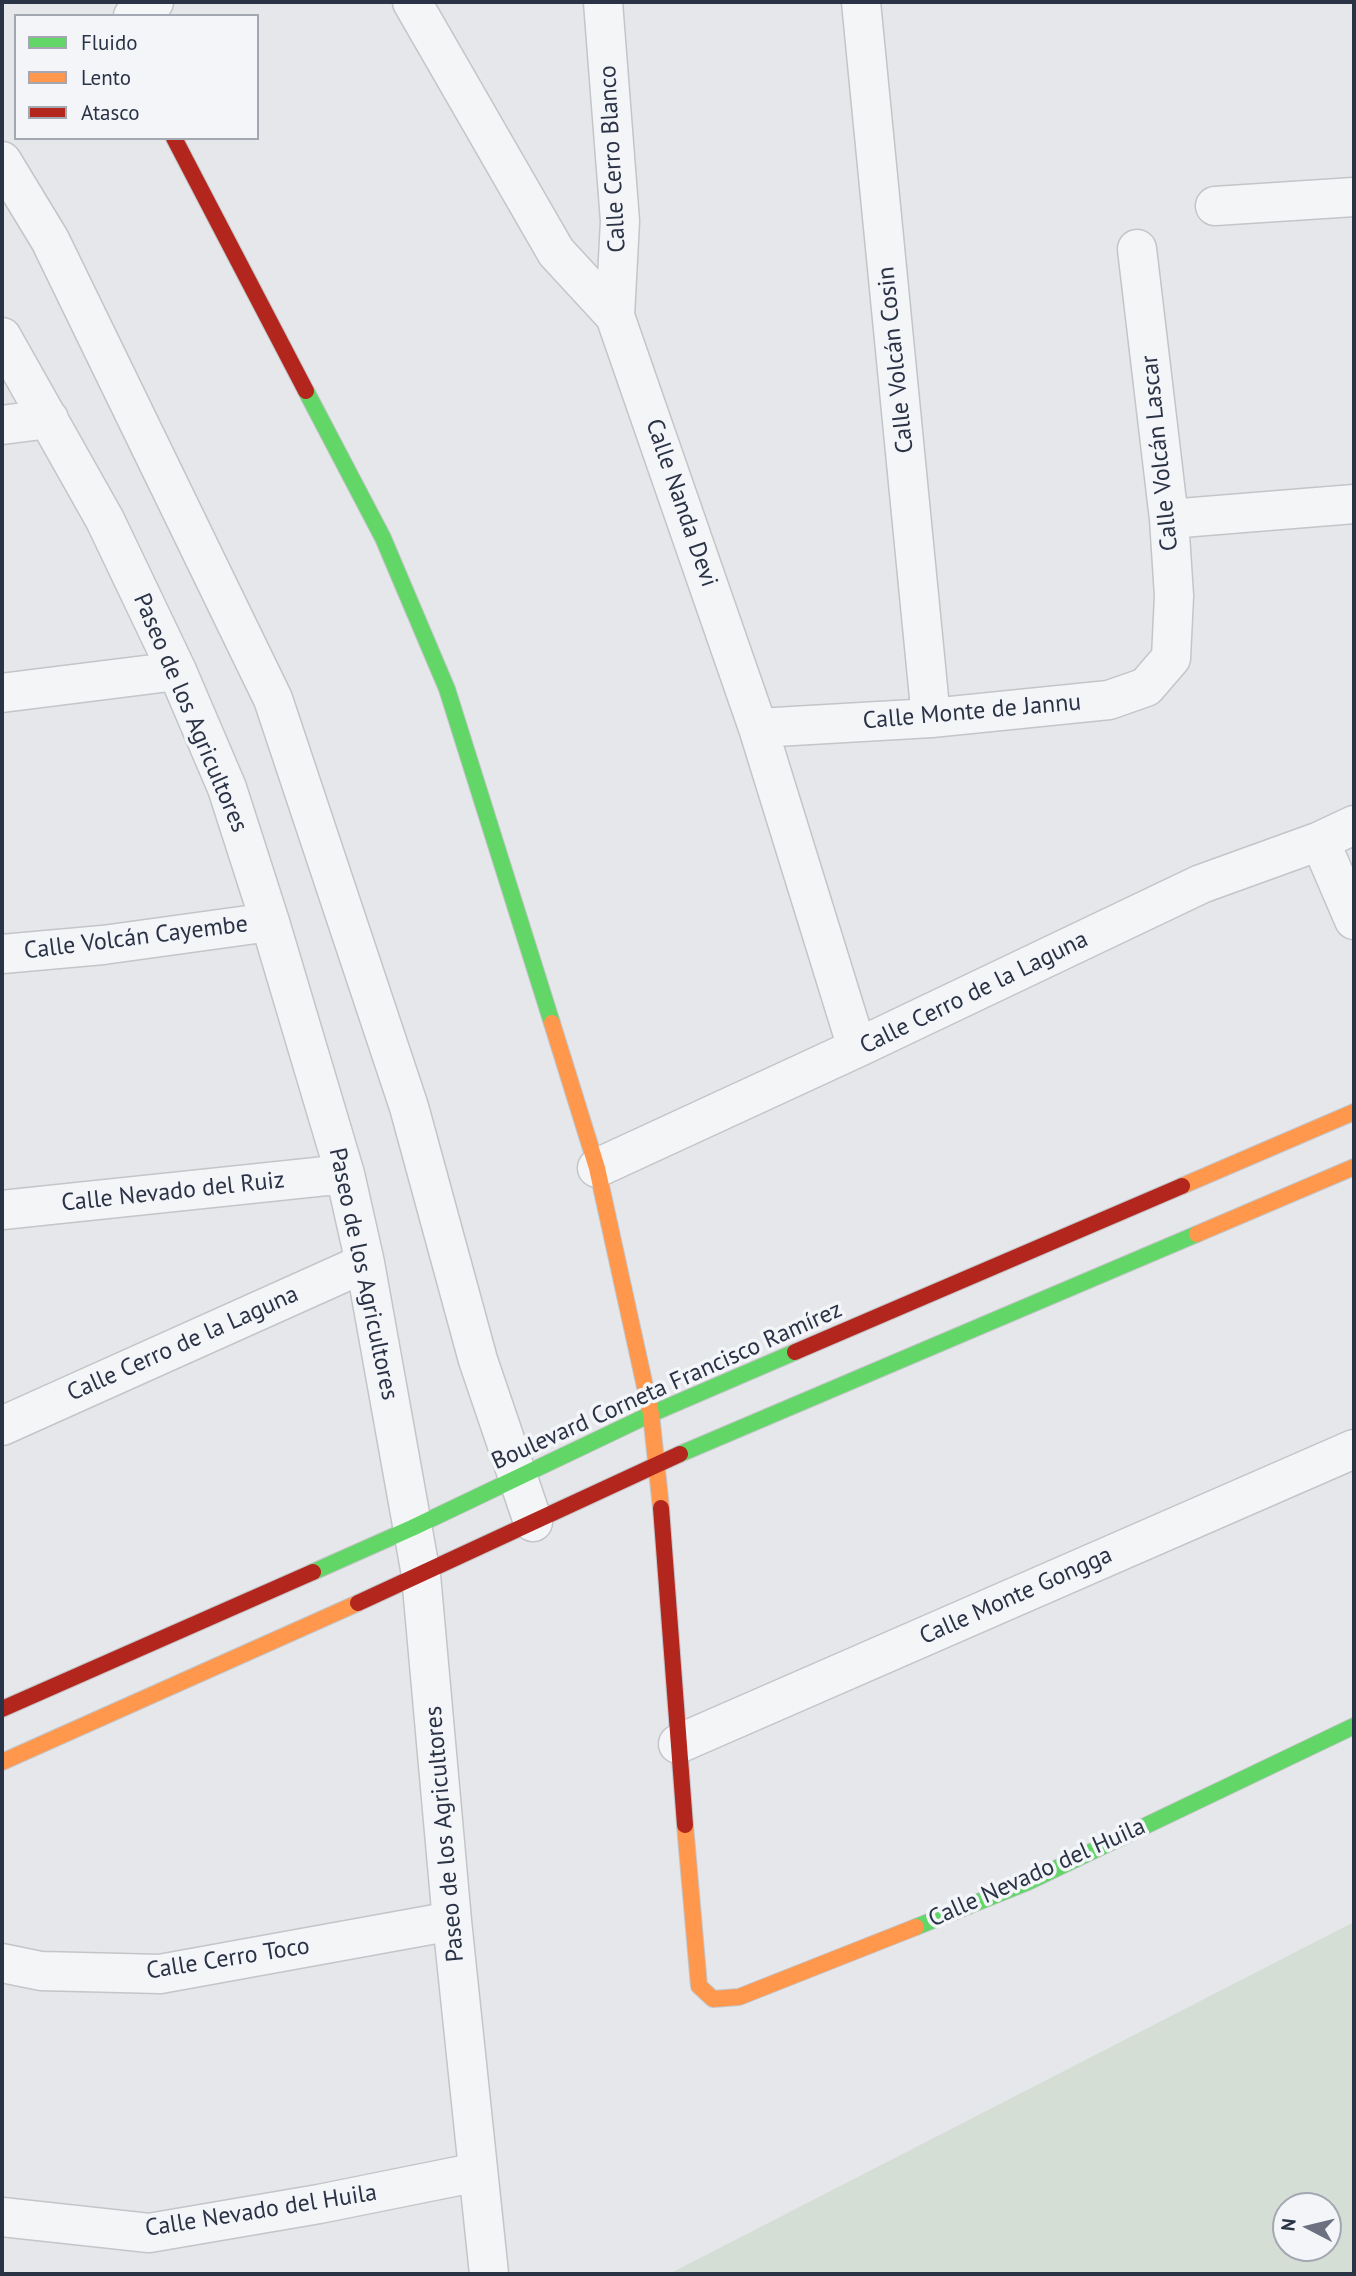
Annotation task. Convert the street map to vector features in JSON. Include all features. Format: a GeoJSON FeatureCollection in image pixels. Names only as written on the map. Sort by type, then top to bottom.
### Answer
{"type":"FeatureCollection","features":[{"type":"Feature","properties":{"kind":"street"},"geometry":{"type":"LineString","coordinates":[[135,14],[144,4],[154,2]]}},
{"type":"Feature","properties":{"kind":"street","name":"Calle Nanda Devi"},"geometry":{"type":"LineString","coordinates":[[412,2],[556,252],[615,316],[758,728],[858,1048]]}},
{"type":"Feature","properties":{"kind":"street","name":"Calle Cerro Blanco"},"geometry":{"type":"LineString","coordinates":[[603,2],[620,221],[615,316]]}},
{"type":"Feature","properties":{"kind":"street","name":"Calle Volcán Cosin"},"geometry":{"type":"LineString","coordinates":[[861,2],[931,718]]}},
{"type":"Feature","properties":{"kind":"street"},"geometry":{"type":"LineString","coordinates":[[175,140],[383,538],[447,689],[597,1168],[650,1414],[657,1463],[678,1744]]}},
{"type":"Feature","properties":{"kind":"street"},"geometry":{"type":"LineString","coordinates":[[2,162],[50,240],[273,699],[409,1107],[478,1360],[533,1522]]}},
{"type":"Feature","properties":{"kind":"street"},"geometry":{"type":"LineString","coordinates":[[1215,206],[1354,197]]}},
{"type":"Feature","properties":{"kind":"street","name":"Calle Volcán Lascar"},"geometry":{"type":"LineString","coordinates":[[1137,249],[1169,519],[1174,596],[1171,658]]}},
{"type":"Feature","properties":{"kind":"street","name":"Paseo de los Agricultores"},"geometry":{"type":"LineString","coordinates":[[2,337],[105,520],[177,671],[227,788],[345,1174],[365,1263],[421,1575],[452,1921],[489,2274]]}},
{"type":"Feature","properties":{"kind":"street"},"geometry":{"type":"LineString","coordinates":[[2,425],[49,419]]}},
{"type":"Feature","properties":{"kind":"street"},"geometry":{"type":"LineString","coordinates":[[1169,519],[1354,504]]}},
{"type":"Feature","properties":{"kind":"street","name":"Calle Monte de Jannu"},"geometry":{"type":"LineString","coordinates":[[758,728],[931,718],[1109,700],[1146,687],[1171,658]]}},
{"type":"Feature","properties":{"kind":"street"},"geometry":{"type":"LineString","coordinates":[[2,693],[177,671]]}},
{"type":"Feature","properties":{"kind":"street","name":"Calle Cerro de la Laguna"},"geometry":{"type":"LineString","coordinates":[[597,1168],[858,1048],[1201,884],[1320,841],[1354,825]]}},
{"type":"Feature","properties":{"kind":"street"},"geometry":{"type":"LineString","coordinates":[[1320,841],[1354,920]]}},
{"type":"Feature","properties":{"kind":"street","name":"Calle Volcán Cayembe"},"geometry":{"type":"LineString","coordinates":[[2,954],[103,945],[270,922]]}},
{"type":"Feature","properties":{"kind":"street","name":"Boulevard Corneta Francisco Ramírez"},"geometry":{"type":"LineString","coordinates":[[2,1709],[412,1528],[650,1414],[1354,1112]]}},
{"type":"Feature","properties":{"kind":"street"},"geometry":{"type":"LineString","coordinates":[[2,1762],[421,1575],[657,1463],[1354,1167]]}},
{"type":"Feature","properties":{"kind":"street","name":"Calle Nevado del Ruiz"},"geometry":{"type":"LineString","coordinates":[[2,1210],[345,1174]]}},
{"type":"Feature","properties":{"kind":"street","name":"Calle Cerro de la Laguna"},"geometry":{"type":"LineString","coordinates":[[2,1426],[365,1263]]}},
{"type":"Feature","properties":{"kind":"street","name":"Calle Monte Gongga"},"geometry":{"type":"LineString","coordinates":[[678,1744],[1354,1449]]}},
{"type":"Feature","properties":{"kind":"street","name":"Calle Nevado del Huila"},"geometry":{"type":"LineString","coordinates":[[678,1744],[699,1986],[713,1999],[739,1997],[1028,1882],[1354,1726]]}},
{"type":"Feature","properties":{"kind":"street","name":"Calle Cerro Toco"},"geometry":{"type":"LineString","coordinates":[[2,1963],[41,1970],[160,1975],[452,1921]]}},
{"type":"Feature","properties":{"kind":"street","name":"Calle Nevado del Huila"},"geometry":{"type":"LineString","coordinates":[[2,2217],[149,2233],[319,2204],[478,2172]]}},
{"type":"Feature","properties":{"kind":"shaded area"},"geometry":{"type":"Polygon","coordinates":[[[1354,1922],[1354,2274],[669,2274],[1354,1922]]]}},
{"type":"Feature","properties":{"kind":"traffic: fast"},"geometry":{"type":"LineString","coordinates":[[306,391],[383,538],[447,689],[552,1023]]}},
{"type":"Feature","properties":{"kind":"traffic: fast"},"geometry":{"type":"LineString","coordinates":[[680,1454],[1197,1234]]}},
{"type":"Feature","properties":{"kind":"traffic: fast"},"geometry":{"type":"LineString","coordinates":[[313,1572],[651,1414],[795,1352]]}},
{"type":"Feature","properties":{"kind":"traffic: fast"},"geometry":{"type":"LineString","coordinates":[[916,1927],[1028,1882],[1354,1726]]}},
{"type":"Feature","properties":{"kind":"traffic: slow"},"geometry":{"type":"LineString","coordinates":[[552,1023],[597,1168],[651,1414],[661,1508]]}},
{"type":"Feature","properties":{"kind":"traffic: slow"},"geometry":{"type":"LineString","coordinates":[[1182,1186],[1354,1112]]}},
{"type":"Feature","properties":{"kind":"traffic: slow"},"geometry":{"type":"LineString","coordinates":[[1197,1234],[1354,1167]]}},
{"type":"Feature","properties":{"kind":"traffic: slow"},"geometry":{"type":"LineString","coordinates":[[2,1762],[358,1603]]}},
{"type":"Feature","properties":{"kind":"traffic: slow"},"geometry":{"type":"LineString","coordinates":[[685,1825],[699,1986],[713,1999],[739,1997],[916,1927]]}},
{"type":"Feature","properties":{"kind":"traffic: jam"},"geometry":{"type":"LineString","coordinates":[[175,140],[306,391]]}},
{"type":"Feature","properties":{"kind":"traffic: jam"},"geometry":{"type":"LineString","coordinates":[[795,1352],[1182,1186]]}},
{"type":"Feature","properties":{"kind":"traffic: jam"},"geometry":{"type":"LineString","coordinates":[[358,1603],[680,1454]]}},
{"type":"Feature","properties":{"kind":"traffic: jam"},"geometry":{"type":"LineString","coordinates":[[661,1508],[685,1825]]}},
{"type":"Feature","properties":{"kind":"traffic: jam"},"geometry":{"type":"LineString","coordinates":[[2,1709],[313,1572]]}}]}
